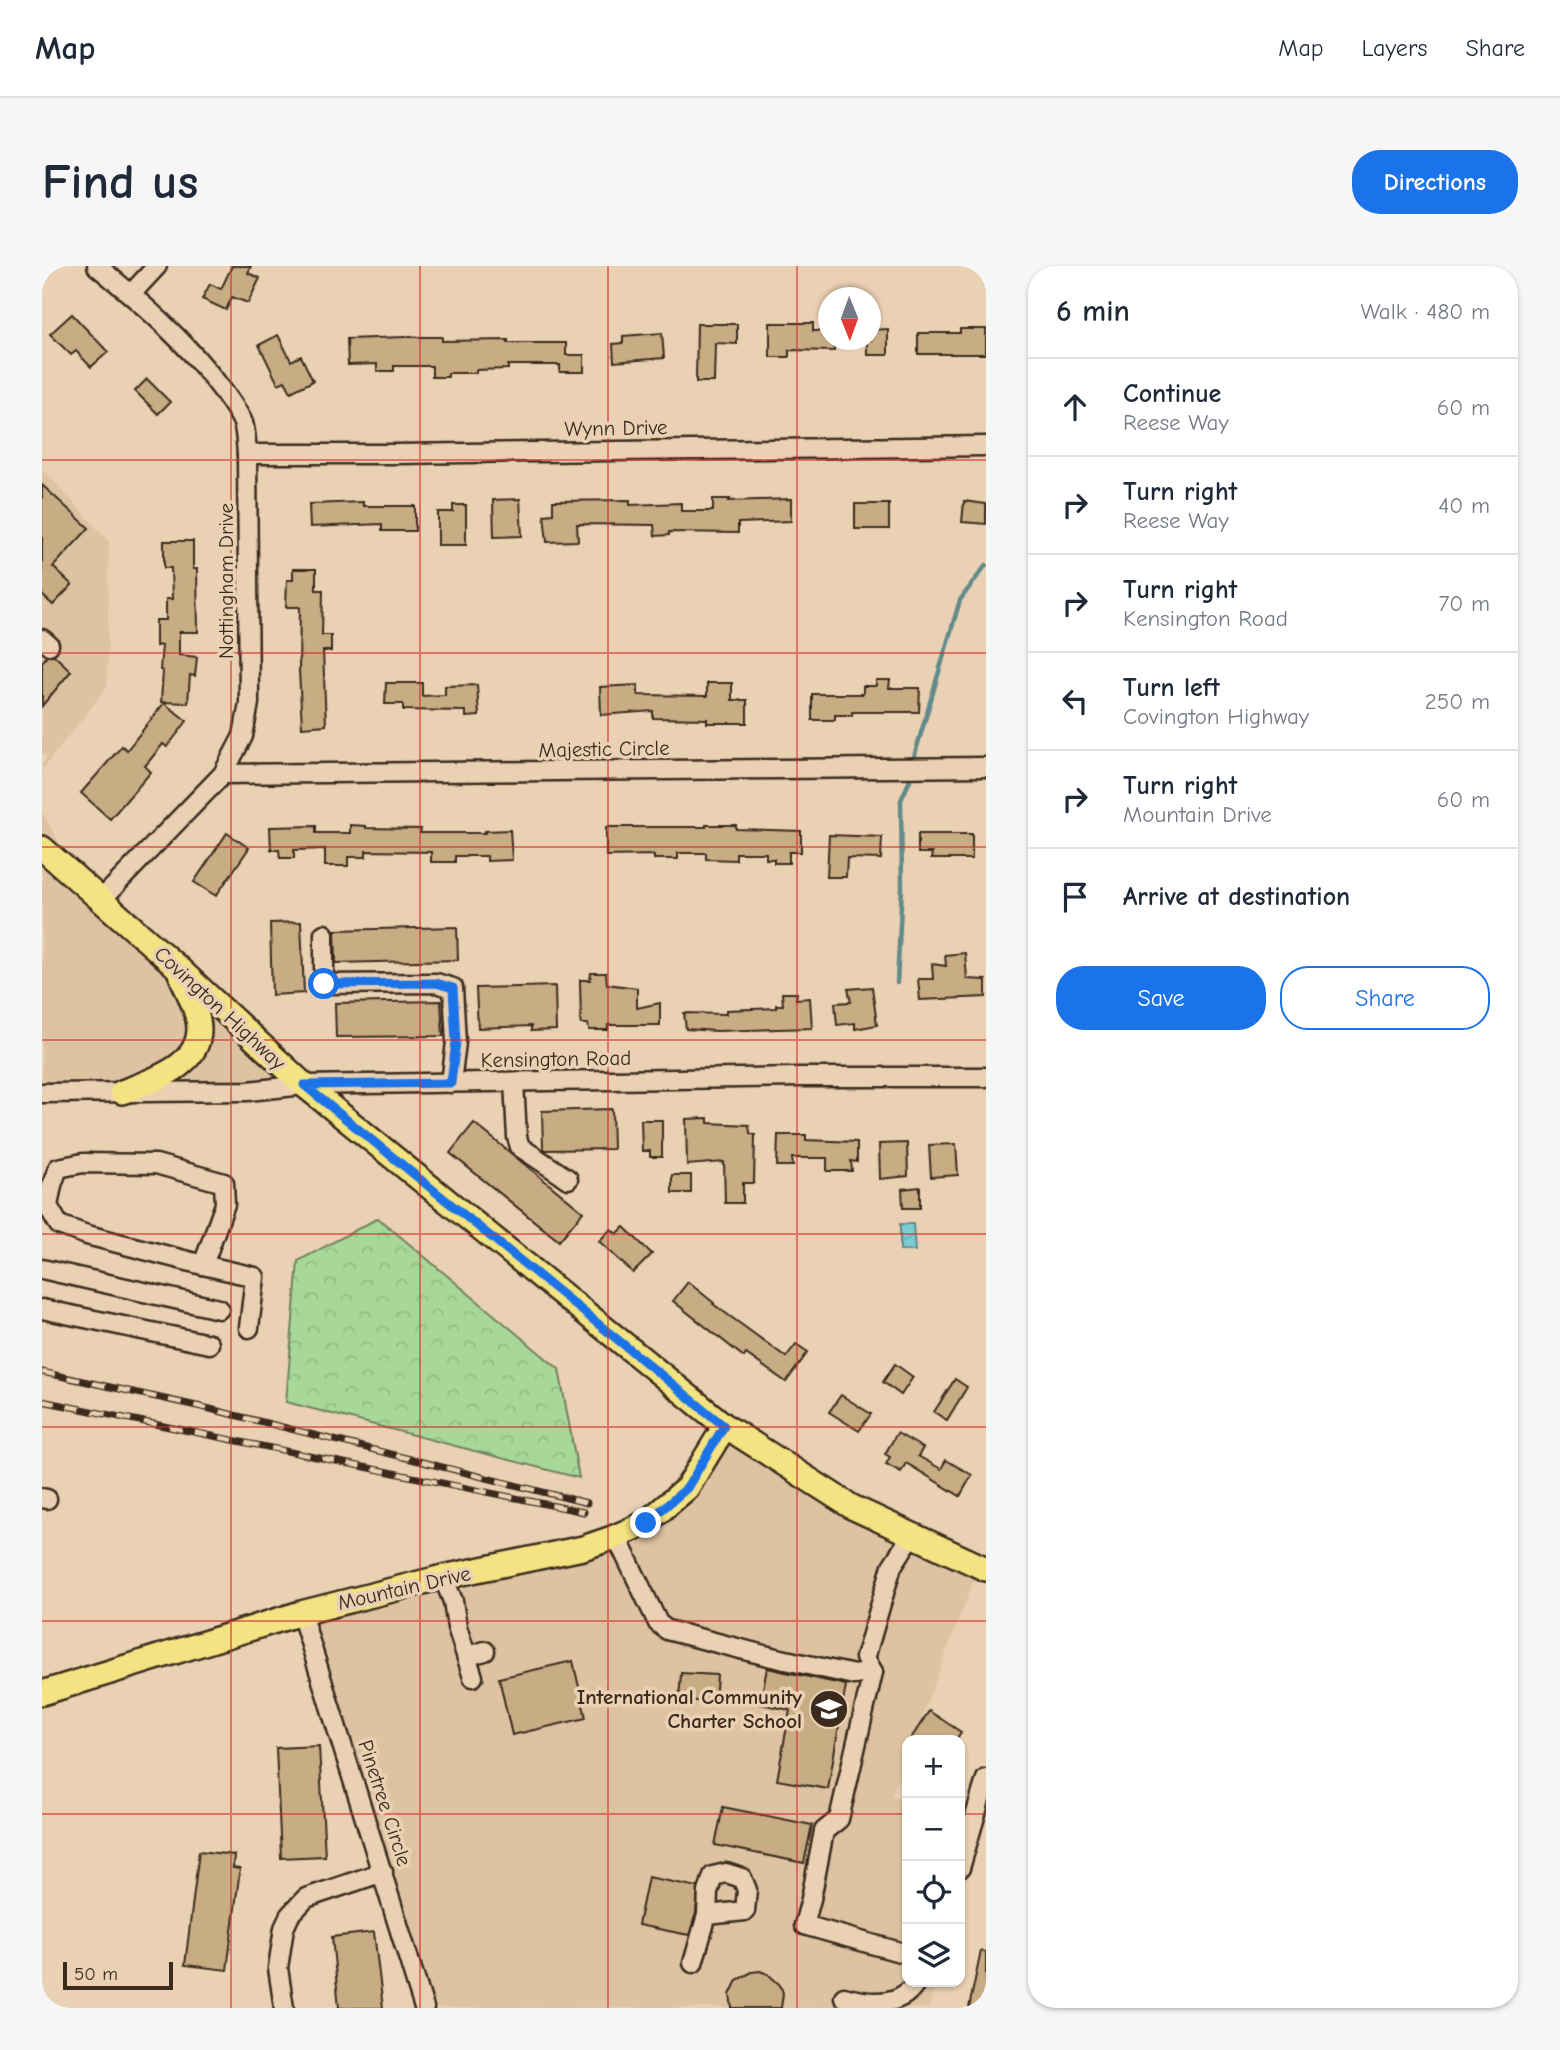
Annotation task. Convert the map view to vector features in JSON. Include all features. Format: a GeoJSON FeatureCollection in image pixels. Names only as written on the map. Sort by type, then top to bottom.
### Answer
{"type":"FeatureCollection","features":[{"type":"Feature","properties":{"kind":"main road","name":"Covington Highway"},"geometry":{"type":"LineString","coordinates":[[42,848],[177,967],[304,1085],[724,1426],[852,1507],[986,1569]]}},
{"type":"Feature","properties":{"kind":"main road"},"geometry":{"type":"LineString","coordinates":[[122,1092],[180,1066],[195,1048],[200,1033],[198,1018],[177,967]]}},
{"type":"Feature","properties":{"kind":"main road","name":"Mountain Drive"},"geometry":{"type":"LineString","coordinates":[[42,1693],[301,1613],[443,1577],[583,1548],[615,1536],[646,1523],[687,1488],[724,1426]]}},
{"type":"Feature","properties":{"kind":"street","name":"Nottingham Drive"},"geometry":{"type":"LineString","coordinates":[[97,266],[131,294],[209,372],[244,425],[247,454],[249,703],[243,736],[223,774],[100,901]]}},
{"type":"Feature","properties":{"kind":"street"},"geometry":{"type":"LineString","coordinates":[[131,294],[157,266]]}},
{"type":"Feature","properties":{"kind":"street","name":"Wynn Drive"},"geometry":{"type":"LineString","coordinates":[[247,454],[986,446]]}},
{"type":"Feature","properties":{"kind":"street","name":"Majestic Circle"},"geometry":{"type":"LineString","coordinates":[[223,774],[986,767]]}},
{"type":"Feature","properties":{"kind":"street"},"geometry":{"type":"LineString","coordinates":[[324,934],[324,984],[436,983],[453,988],[456,1042],[451,1083]]}},
{"type":"Feature","properties":{"kind":"street","name":"Kensington Road"},"geometry":{"type":"LineString","coordinates":[[42,1093],[248,1091],[304,1085],[986,1077]]}},
{"type":"Feature","properties":{"kind":"street"},"geometry":{"type":"LineString","coordinates":[[514,1082],[520,1147],[569,1180]]}},
{"type":"Feature","properties":{"kind":"street"},"geometry":{"type":"LineString","coordinates":[[203,1265],[225,1204],[224,1183],[156,1164],[83,1163],[58,1168],[47,1184],[48,1206],[58,1224],[86,1236],[203,1265],[255,1276],[249,1328]]}},
{"type":"Feature","properties":{"kind":"street"},"geometry":{"type":"LineString","coordinates":[[42,1269],[219,1308]]}},
{"type":"Feature","properties":{"kind":"street"},"geometry":{"type":"LineString","coordinates":[[42,1308],[209,1344]]}},
{"type":"Feature","properties":{"kind":"street"},"geometry":{"type":"LineString","coordinates":[[902,1953],[803,1925],[814,1888],[824,1831],[839,1819],[873,1672],[865,1658],[884,1587],[892,1566],[912,1535]]}},
{"type":"Feature","properties":{"kind":"street"},"geometry":{"type":"LineString","coordinates":[[615,1536],[658,1623],[667,1630],[854,1675],[873,1672]]}},
{"type":"Feature","properties":{"kind":"street"},"geometry":{"type":"LineString","coordinates":[[443,1577],[453,1601],[457,1627],[473,1677]]}},
{"type":"Feature","properties":{"kind":"street","name":"Pinetree Circle"},"geometry":{"type":"LineString","coordinates":[[301,1613],[424,2008]]}},
{"type":"Feature","properties":{"kind":"street"},"geometry":{"type":"LineString","coordinates":[[467,1656],[485,1651]]}},
{"type":"Feature","properties":{"kind":"street"},"geometry":{"type":"LineString","coordinates":[[962,1861],[986,1779]]}},
{"type":"Feature","properties":{"kind":"street"},"geometry":{"type":"LineString","coordinates":[[284,2008],[278,1968],[290,1915],[306,1898],[383,1872]]}},
{"type":"Feature","properties":{"kind":"street"},"geometry":{"type":"LineString","coordinates":[[693,1963],[707,1915]]}},
{"type":"Feature","properties":{"kind":"street"},"geometry":{"type":"LineString","coordinates":[[844,1997],[876,2003],[892,2001],[904,1996],[912,1987]]}},
{"type":"Feature","properties":{"kind":"shaded area"},"geometry":{"type":"Polygon","coordinates":[[[42,469],[109,541],[107,687],[42,770],[42,764],[47,758],[42,753],[42,469]]]}},
{"type":"Feature","properties":{"kind":"shaded area"},"geometry":{"type":"Polygon","coordinates":[[[42,812],[95,905],[304,1085],[42,1094],[42,812]]]}},
{"type":"Feature","properties":{"kind":"shaded area"},"geometry":{"type":"Polygon","coordinates":[[[725,1426],[978,1556],[972,1585],[915,1735],[902,1735],[902,1769],[892,1796],[902,1799],[902,1987],[935,1987],[929,2008],[428,2008],[299,1626],[619,1536],[725,1426]]]}},
{"type":"Feature","properties":{"kind":"green space"},"geometry":{"type":"Polygon","coordinates":[[[378,1218],[559,1369],[579,1478],[286,1402],[298,1261],[378,1218]]]}},
{"type":"Feature","properties":{"kind":"water"},"geometry":{"type":"Polygon","coordinates":[[[900,1224],[913,1224],[915,1251],[900,1250],[900,1224]]]}},
{"type":"Feature","properties":{"kind":"building"},"geometry":{"type":"Polygon","coordinates":[[[232,266],[251,266],[248,273],[260,278],[248,303],[232,297],[226,310],[202,299],[210,284],[221,289],[232,266]]]}},
{"type":"Feature","properties":{"kind":"building"},"geometry":{"type":"Polygon","coordinates":[[[72,314],[108,352],[91,367],[76,351],[71,355],[50,334],[72,314]]]}},
{"type":"Feature","properties":{"kind":"building"},"geometry":{"type":"Polygon","coordinates":[[[770,323],[813,323],[813,331],[818,331],[818,350],[834,350],[834,351],[789,350],[789,357],[770,357],[770,323]]]}},
{"type":"Feature","properties":{"kind":"building"},"geometry":{"type":"Polygon","coordinates":[[[697,324],[737,324],[737,344],[715,343],[714,382],[696,382],[697,324]]]}},
{"type":"Feature","properties":{"kind":"building"},"geometry":{"type":"Polygon","coordinates":[[[881,329],[888,329],[888,355],[867,355],[867,350],[881,350],[881,329]]]}},
{"type":"Feature","properties":{"kind":"building"},"geometry":{"type":"Polygon","coordinates":[[[960,329],[986,329],[986,354],[918,354],[918,333],[960,333],[960,329]]]}},
{"type":"Feature","properties":{"kind":"building"},"geometry":{"type":"Polygon","coordinates":[[[662,333],[664,358],[614,362],[613,344],[623,343],[623,336],[662,333]]]}},
{"type":"Feature","properties":{"kind":"building"},"geometry":{"type":"Polygon","coordinates":[[[278,335],[291,361],[301,356],[313,381],[291,392],[285,381],[278,384],[259,345],[278,335]]]}},
{"type":"Feature","properties":{"kind":"building"},"geometry":{"type":"Polygon","coordinates":[[[442,337],[442,341],[566,343],[566,355],[584,355],[584,372],[560,372],[560,365],[508,365],[508,369],[476,370],[476,373],[448,373],[448,377],[432,377],[432,366],[394,366],[394,371],[377,371],[377,364],[348,365],[347,339],[442,337]]]}},
{"type":"Feature","properties":{"kind":"building"},"geometry":{"type":"Polygon","coordinates":[[[147,379],[170,402],[158,414],[135,391],[147,379]]]}},
{"type":"Feature","properties":{"kind":"building"},"geometry":{"type":"Polygon","coordinates":[[[42,485],[89,528],[53,567],[72,585],[53,605],[42,595],[42,485]]]}},
{"type":"Feature","properties":{"kind":"building"},"geometry":{"type":"Polygon","coordinates":[[[520,499],[522,536],[494,537],[493,500],[520,499]]]}},
{"type":"Feature","properties":{"kind":"building"},"geometry":{"type":"Polygon","coordinates":[[[713,499],[791,499],[791,521],[738,523],[738,533],[669,532],[669,535],[655,536],[654,525],[577,524],[578,541],[547,542],[544,515],[553,514],[553,501],[630,500],[630,505],[681,503],[681,511],[713,511],[713,499]]]}},
{"type":"Feature","properties":{"kind":"building"},"geometry":{"type":"Polygon","coordinates":[[[964,501],[986,504],[986,524],[962,522],[964,501]]]}},
{"type":"Feature","properties":{"kind":"building"},"geometry":{"type":"Polygon","coordinates":[[[363,502],[363,506],[415,506],[415,531],[382,531],[382,524],[310,527],[309,504],[363,502]]]}},
{"type":"Feature","properties":{"kind":"building"},"geometry":{"type":"Polygon","coordinates":[[[855,504],[889,504],[889,529],[855,529],[855,504]]]}},
{"type":"Feature","properties":{"kind":"building"},"geometry":{"type":"Polygon","coordinates":[[[453,505],[466,505],[466,545],[438,545],[438,512],[453,512],[453,505]]]}},
{"type":"Feature","properties":{"kind":"building"},"geometry":{"type":"Polygon","coordinates":[[[164,541],[193,541],[193,569],[197,569],[198,632],[179,632],[179,655],[197,657],[195,676],[190,675],[188,703],[161,702],[162,645],[156,646],[156,620],[166,620],[166,599],[172,599],[171,568],[164,568],[164,541]]]}},
{"type":"Feature","properties":{"kind":"building"},"geometry":{"type":"Polygon","coordinates":[[[293,569],[316,569],[316,590],[323,590],[322,635],[331,635],[331,651],[323,651],[326,725],[302,727],[300,607],[286,607],[287,580],[293,580],[293,569]]]}},
{"type":"Feature","properties":{"kind":"building"},"geometry":{"type":"Polygon","coordinates":[[[54,655],[71,671],[42,706],[42,662],[47,656],[54,655]]]}},
{"type":"Feature","properties":{"kind":"building"},"geometry":{"type":"Polygon","coordinates":[[[876,680],[890,680],[889,688],[920,688],[919,712],[852,712],[852,715],[835,715],[835,720],[812,720],[812,694],[863,694],[863,686],[876,686],[876,680]]]}},
{"type":"Feature","properties":{"kind":"building"},"geometry":{"type":"Polygon","coordinates":[[[386,683],[422,683],[422,696],[445,695],[445,686],[477,685],[479,716],[466,717],[466,711],[403,710],[403,704],[385,704],[386,683]]]}},
{"type":"Feature","properties":{"kind":"building"},"geometry":{"type":"Polygon","coordinates":[[[707,683],[732,683],[732,700],[747,700],[747,723],[707,723],[707,719],[653,718],[653,711],[601,715],[600,687],[638,685],[638,695],[707,696],[707,683]]]}},
{"type":"Feature","properties":{"kind":"building"},"geometry":{"type":"Polygon","coordinates":[[[164,703],[187,721],[167,747],[163,744],[145,766],[151,772],[110,819],[81,793],[122,746],[127,750],[164,703]]]}},
{"type":"Feature","properties":{"kind":"building"},"geometry":{"type":"Polygon","coordinates":[[[350,825],[421,829],[420,833],[485,833],[510,830],[512,860],[487,861],[487,856],[455,856],[455,862],[431,862],[431,852],[366,851],[366,857],[348,857],[348,866],[325,866],[325,849],[294,850],[294,858],[280,858],[279,850],[271,850],[270,827],[316,826],[316,833],[350,833],[350,825]]]}},
{"type":"Feature","properties":{"kind":"building"},"geometry":{"type":"Polygon","coordinates":[[[736,825],[736,829],[801,831],[801,852],[789,852],[789,863],[774,863],[774,859],[766,859],[766,853],[736,853],[736,860],[706,859],[706,853],[678,853],[678,859],[654,859],[654,855],[606,856],[606,827],[736,825]]]}},
{"type":"Feature","properties":{"kind":"building"},"geometry":{"type":"Polygon","coordinates":[[[227,833],[249,848],[216,896],[194,882],[227,833]]]}},
{"type":"Feature","properties":{"kind":"building"},"geometry":{"type":"Polygon","coordinates":[[[918,834],[972,834],[972,859],[931,859],[932,853],[918,853],[918,834]]]}},
{"type":"Feature","properties":{"kind":"building"},"geometry":{"type":"Polygon","coordinates":[[[829,835],[882,837],[881,859],[847,858],[846,877],[827,877],[829,835]]]}},
{"type":"Feature","properties":{"kind":"building"},"geometry":{"type":"Polygon","coordinates":[[[301,922],[304,993],[272,995],[270,923],[301,922]]]}},
{"type":"Feature","properties":{"kind":"building"},"geometry":{"type":"Polygon","coordinates":[[[457,927],[458,960],[336,963],[335,930],[457,927]]]}},
{"type":"Feature","properties":{"kind":"building"},"geometry":{"type":"Polygon","coordinates":[[[965,953],[967,979],[986,980],[986,997],[920,1000],[918,979],[933,979],[932,964],[946,966],[945,955],[965,953]]]}},
{"type":"Feature","properties":{"kind":"building"},"geometry":{"type":"Polygon","coordinates":[[[591,973],[606,973],[607,984],[637,988],[637,1008],[660,1003],[660,1025],[608,1025],[608,1030],[589,1030],[588,1024],[581,1024],[580,980],[590,980],[591,973]]]}},
{"type":"Feature","properties":{"kind":"building"},"geometry":{"type":"Polygon","coordinates":[[[555,986],[556,1030],[531,1031],[531,1026],[478,1028],[476,988],[555,986]]]}},
{"type":"Feature","properties":{"kind":"building"},"geometry":{"type":"Polygon","coordinates":[[[872,987],[877,1025],[855,1029],[855,1023],[837,1025],[835,1003],[851,1002],[848,989],[872,987]]]}},
{"type":"Feature","properties":{"kind":"building"},"geometry":{"type":"Polygon","coordinates":[[[782,993],[797,993],[796,999],[810,998],[812,1028],[717,1031],[686,1029],[684,1013],[726,1014],[726,1010],[776,1008],[776,1005],[783,1005],[782,993]]]}},
{"type":"Feature","properties":{"kind":"building"},"geometry":{"type":"Polygon","coordinates":[[[441,1001],[443,1036],[336,1037],[335,1003],[441,1001]]]}},
{"type":"Feature","properties":{"kind":"building"},"geometry":{"type":"Polygon","coordinates":[[[612,1109],[613,1149],[543,1148],[542,1111],[612,1109]]]}},
{"type":"Feature","properties":{"kind":"building"},"geometry":{"type":"Polygon","coordinates":[[[708,1118],[708,1123],[749,1125],[750,1133],[755,1135],[754,1183],[743,1183],[743,1203],[725,1203],[724,1162],[687,1165],[686,1119],[708,1118]]]}},
{"type":"Feature","properties":{"kind":"building"},"geometry":{"type":"Polygon","coordinates":[[[641,1120],[662,1120],[662,1157],[650,1157],[650,1151],[642,1151],[641,1120]]]}},
{"type":"Feature","properties":{"kind":"building"},"geometry":{"type":"Polygon","coordinates":[[[474,1123],[583,1212],[559,1241],[450,1153],[474,1123]]]}},
{"type":"Feature","properties":{"kind":"building"},"geometry":{"type":"Polygon","coordinates":[[[778,1135],[806,1135],[806,1140],[857,1142],[857,1162],[851,1161],[852,1171],[827,1171],[827,1158],[792,1158],[793,1166],[777,1166],[778,1135]]]}},
{"type":"Feature","properties":{"kind":"building"},"geometry":{"type":"Polygon","coordinates":[[[907,1143],[908,1176],[880,1179],[879,1144],[907,1143]]]}},
{"type":"Feature","properties":{"kind":"building"},"geometry":{"type":"Polygon","coordinates":[[[956,1144],[958,1175],[931,1177],[929,1145],[956,1144]]]}},
{"type":"Feature","properties":{"kind":"building"},"geometry":{"type":"Polygon","coordinates":[[[672,1175],[691,1175],[691,1193],[672,1193],[672,1175]]]}},
{"type":"Feature","properties":{"kind":"building"},"geometry":{"type":"Polygon","coordinates":[[[920,1187],[920,1208],[903,1208],[902,1189],[920,1187]]]}},
{"type":"Feature","properties":{"kind":"building"},"geometry":{"type":"Polygon","coordinates":[[[624,1227],[652,1254],[633,1273],[599,1241],[611,1229],[617,1234],[624,1227]]]}},
{"type":"Feature","properties":{"kind":"building"},"geometry":{"type":"Polygon","coordinates":[[[688,1282],[713,1304],[786,1357],[796,1344],[808,1352],[786,1382],[746,1354],[744,1357],[673,1301],[688,1282]]]}},
{"type":"Feature","properties":{"kind":"building"},"geometry":{"type":"Polygon","coordinates":[[[895,1364],[913,1377],[901,1395],[883,1382],[895,1364]]]}},
{"type":"Feature","properties":{"kind":"building"},"geometry":{"type":"Polygon","coordinates":[[[955,1379],[967,1387],[947,1420],[934,1412],[955,1379]]]}},
{"type":"Feature","properties":{"kind":"building"},"geometry":{"type":"Polygon","coordinates":[[[841,1395],[871,1414],[859,1431],[829,1412],[841,1395]]]}},
{"type":"Feature","properties":{"kind":"building"},"geometry":{"type":"Polygon","coordinates":[[[897,1433],[923,1448],[918,1456],[941,1469],[946,1460],[972,1475],[960,1496],[906,1463],[901,1472],[886,1464],[890,1457],[885,1454],[897,1433]]]}},
{"type":"Feature","properties":{"kind":"building"},"geometry":{"type":"Polygon","coordinates":[[[573,1661],[586,1718],[512,1735],[499,1678],[573,1661]]]}},
{"type":"Feature","properties":{"kind":"building"},"geometry":{"type":"Polygon","coordinates":[[[767,1668],[846,1685],[828,1789],[777,1780],[790,1710],[760,1704],[767,1668]]]}},
{"type":"Feature","properties":{"kind":"building"},"geometry":{"type":"Polygon","coordinates":[[[681,1673],[717,1675],[715,1702],[679,1700],[681,1673]]]}},
{"type":"Feature","properties":{"kind":"building"},"geometry":{"type":"Polygon","coordinates":[[[929,1711],[961,1732],[959,1735],[913,1735],[929,1711]]]}},
{"type":"Feature","properties":{"kind":"building"},"geometry":{"type":"Polygon","coordinates":[[[319,1746],[325,1856],[281,1858],[276,1748],[319,1746]]]}},
{"type":"Feature","properties":{"kind":"building"},"geometry":{"type":"Polygon","coordinates":[[[723,1807],[812,1825],[804,1863],[715,1845],[723,1807]]]}},
{"type":"Feature","properties":{"kind":"building"},"geometry":{"type":"Polygon","coordinates":[[[199,1851],[234,1855],[233,1868],[240,1869],[227,1970],[185,1965],[199,1851]]]}},
{"type":"Feature","properties":{"kind":"building"},"geometry":{"type":"Polygon","coordinates":[[[648,1877],[698,1887],[696,1913],[689,1935],[638,1925],[648,1877]]]}},
{"type":"Feature","properties":{"kind":"building"},"geometry":{"type":"Polygon","coordinates":[[[374,1932],[383,2008],[339,2008],[332,1937],[374,1932]]]}},
{"type":"Feature","properties":{"kind":"building"},"geometry":{"type":"Polygon","coordinates":[[[981,1951],[986,1952],[986,2008],[969,2008],[981,1951]]]}},
{"type":"Feature","properties":{"kind":"building"},"geometry":{"type":"Polygon","coordinates":[[[760,1971],[768,1974],[780,1985],[783,1993],[781,2008],[732,2008],[730,1995],[737,1980],[760,1971]]]}},
{"type":"Feature","properties":{"kind":"waterway"},"geometry":{"type":"LineString","coordinates":[[914,757],[960,600],[986,565]]}},
{"type":"Feature","properties":{"kind":"waterway"},"geometry":{"type":"LineString","coordinates":[[897,983],[902,887],[901,800],[910,780]]}},
{"type":"Feature","properties":{"kind":"railway"},"geometry":{"type":"LineString","coordinates":[[42,1372],[206,1408],[587,1503]]}},
{"type":"Feature","properties":{"kind":"railway"},"geometry":{"type":"LineString","coordinates":[[42,1401],[584,1512]]}},
{"type":"Feature","properties":{"kind":"place","name":"International Community Charter School"},"geometry":{"type":"Point","coordinates":[829,1709]}},
{"type":"Feature","properties":{"kind":"route"},"geometry":{"type":"LineString","coordinates":[[324,984],[436,983],[453,988],[456,1042],[451,1083],[304,1085],[724,1426],[687,1488],[646,1523]]}}]}
